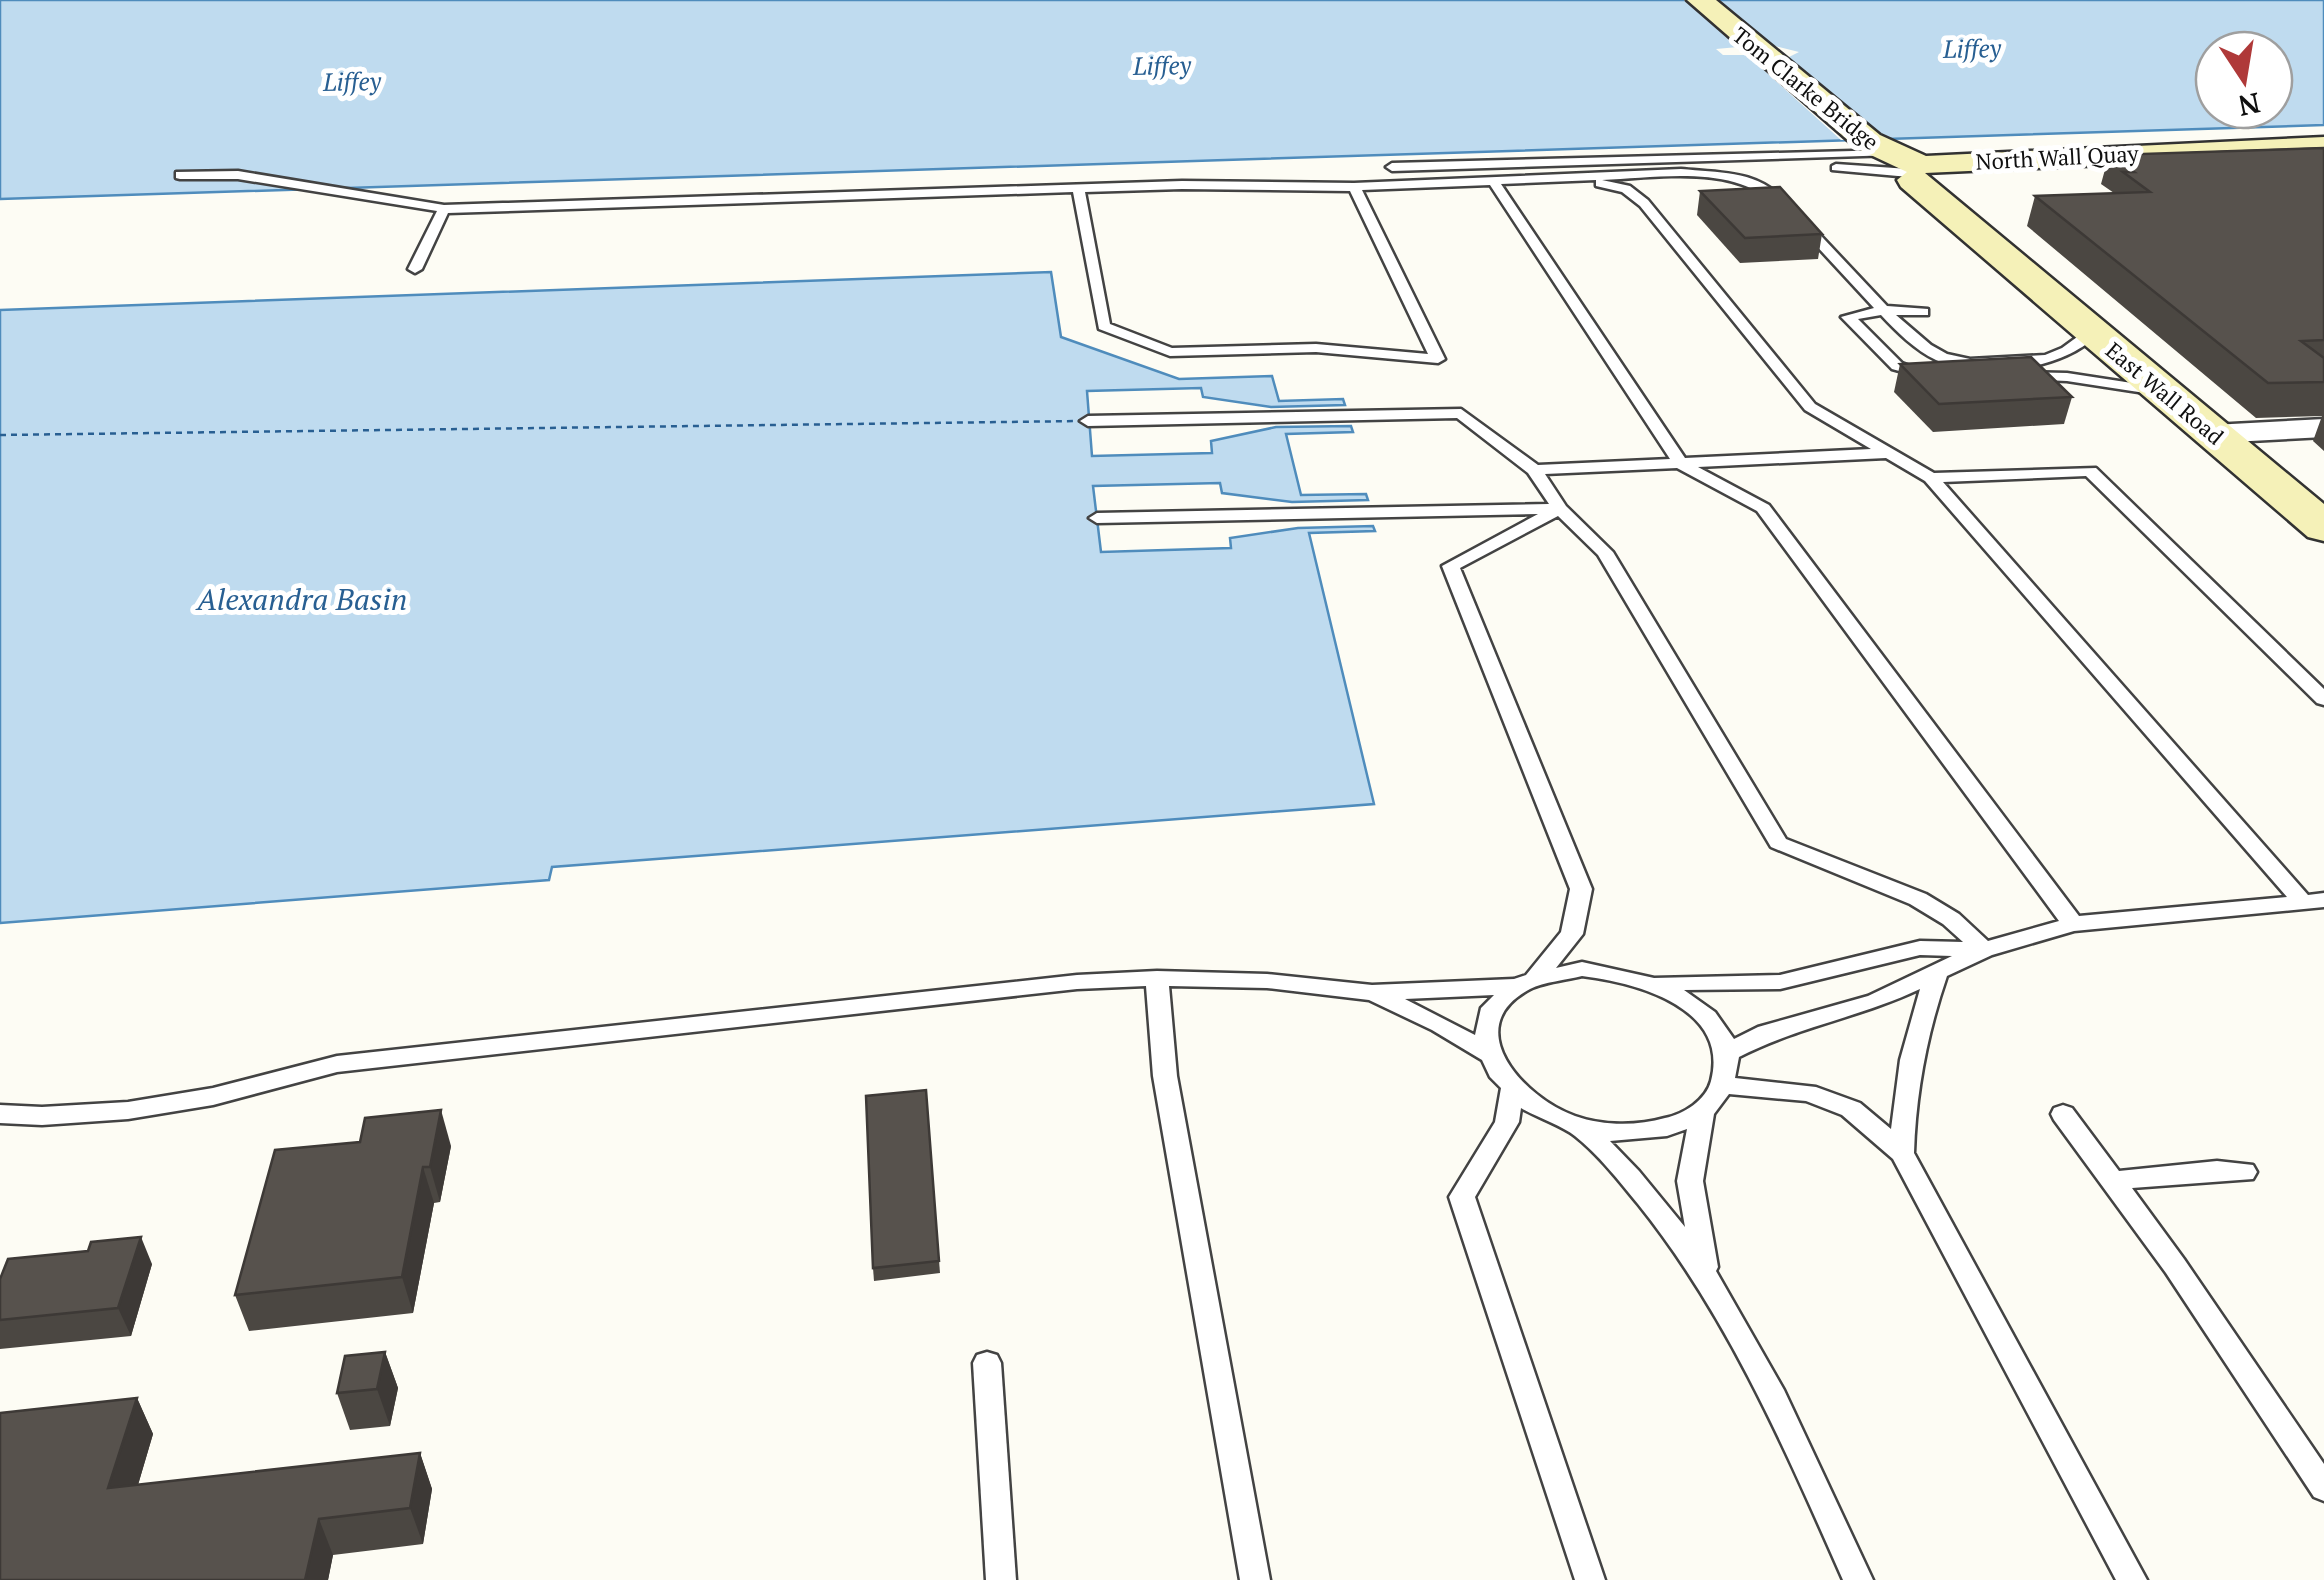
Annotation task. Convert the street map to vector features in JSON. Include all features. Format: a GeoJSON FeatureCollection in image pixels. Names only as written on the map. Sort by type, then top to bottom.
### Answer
{"type":"FeatureCollection","features":[{"type":"Feature","properties":{"kind":"main road","name":"Tom Clarke Bridge"},"geometry":{"type":"LineString","coordinates":[[1700,0],[1906,163]]}},
{"type":"Feature","properties":{"kind":"main road","name":"North Wall Quay"},"geometry":{"type":"LineString","coordinates":[[1906,163],[2324,146]]}},
{"type":"Feature","properties":{"kind":"main road","name":"North Wall Quay"},"geometry":{"type":"LineString","coordinates":[[1906,163],[1952,192],[1986,192],[2068,162],[2176,151]]}},
{"type":"Feature","properties":{"kind":"main road","name":"East Wall Road"},"geometry":{"type":"LineString","coordinates":[[1906,163],[2006,258],[2324,527]]}},
{"type":"Feature","properties":{"kind":"main road","name":"East Wall Road"},"geometry":{"type":"LineString","coordinates":[[1999,185],[1987,209],[1987,219],[2006,258]]}},
{"type":"Feature","properties":{"kind":"street"},"geometry":{"type":"LineString","coordinates":[[2213,434],[2324,428]]}},
{"type":"Feature","properties":{"kind":"lane"},"geometry":{"type":"LineString","coordinates":[[1392,167],[1906,163]]}},
{"type":"Feature","properties":{"kind":"lane"},"geometry":{"type":"LineString","coordinates":[[1740,178],[1764,170],[1906,163]]}},
{"type":"Feature","properties":{"kind":"lane"},"geometry":{"type":"LineString","coordinates":[[180,175],[238,175],[444,208],[1078,189],[1354,187],[1681,173],[1740,178],[1768,190],[1930,350],[1979,364],[2056,358],[2093,332]]}},
{"type":"Feature","properties":{"kind":"lane"},"geometry":{"type":"LineString","coordinates":[[1584,179],[1636,194],[1810,407],[1931,478],[2313,901]]}},
{"type":"Feature","properties":{"kind":"lane"},"geometry":{"type":"LineString","coordinates":[[1494,182],[1681,464],[1763,508],[2073,924]]}},
{"type":"Feature","properties":{"kind":"lane"},"geometry":{"type":"LineString","coordinates":[[1078,189],[1104,326],[1170,352],[1316,348],[1438,359],[1354,187]]}},
{"type":"Feature","properties":{"kind":"lane"},"geometry":{"type":"LineString","coordinates":[[414,270],[444,208]]}},
{"type":"Feature","properties":{"kind":"lane"},"geometry":{"type":"LineString","coordinates":[[1923,312],[1888,310],[1848,317],[1897,366],[1946,380]]}},
{"type":"Feature","properties":{"kind":"lane"},"geometry":{"type":"LineString","coordinates":[[1965,379],[2067,377],[2165,392]]}},
{"type":"Feature","properties":{"kind":"lane"},"geometry":{"type":"LineString","coordinates":[[1088,421],[1460,413],[1534,470],[1560,509],[1605,552],[1778,842],[1918,899],[1951,919],[1984,950]]}},
{"type":"Feature","properties":{"kind":"lane"},"geometry":{"type":"LineString","coordinates":[[1534,470],[1892,453]]}},
{"type":"Feature","properties":{"kind":"lane"},"geometry":{"type":"LineString","coordinates":[[1931,478],[2090,471],[2324,699]]}},
{"type":"Feature","properties":{"kind":"lane"},"geometry":{"type":"LineString","coordinates":[[1097,518],[1560,509]]}},
{"type":"Feature","properties":{"kind":"lane"},"geometry":{"type":"LineString","coordinates":[[1487,1053],[1489,1016],[1572,934],[1581,888],[1451,566],[1560,509]]}},
{"type":"Feature","properties":{"kind":"lane"},"geometry":{"type":"LineString","coordinates":[[1726,1052],[1766,1033],[1876,1001],[1984,950],[2073,924],[2313,901]]}},
{"type":"Feature","properties":{"kind":"lane"},"geometry":{"type":"LineString","coordinates":[[0,1114],[53,1119],[236,1093],[337,1064],[820,1014],[998,989],[1157,978],[1267,981],[1372,993],[1526,982],[1594,969],[1655,983],[1780,982],[1920,948],[1984,950]]}},
{"type":"Feature","properties":{"kind":"lane"},"geometry":{"type":"LineString","coordinates":[[1902,1152],[1903,1107],[1921,1017],[1938,971]]}},
{"type":"Feature","properties":{"kind":"lane"},"geometry":{"type":"LineString","coordinates":[[1157,978],[1166,1076],[1255,1580]]}},
{"type":"Feature","properties":{"kind":"lane"},"geometry":{"type":"LineString","coordinates":[[1372,993],[1440,1024],[1487,1053],[1511,1090],[1531,1106],[1582,1128],[1636,1133],[1661,1129],[1702,1111],[1722,1086],[1726,1052],[1719,1036],[1694,1006],[1655,983]]}},
{"type":"Feature","properties":{"kind":"lane"},"geometry":{"type":"LineString","coordinates":[[1722,1086],[1808,1093],[1850,1109],[1902,1152],[2132,1580]]}},
{"type":"Feature","properties":{"kind":"lane"},"geometry":{"type":"LineString","coordinates":[[1511,1090],[1507,1122],[1462,1198],[1590,1580]]}},
{"type":"Feature","properties":{"kind":"lane"},"geometry":{"type":"LineString","coordinates":[[1702,1111],[1690,1181],[1705,1269]]}},
{"type":"Feature","properties":{"kind":"lane"},"geometry":{"type":"LineString","coordinates":[[2063,1114],[2175,1266],[2324,1488]]}},
{"type":"Feature","properties":{"kind":"lane"},"geometry":{"type":"LineString","coordinates":[[1582,1128],[1625,1168],[1705,1269],[1802,1458],[1858,1580]]}},
{"type":"Feature","properties":{"kind":"lane"},"geometry":{"type":"LineString","coordinates":[[2111,1181],[2216,1170],[2244,1172]]}},
{"type":"Feature","properties":{"kind":"lane"},"geometry":{"type":"LineString","coordinates":[[987,1362],[1001,1580]]}},
{"type":"Feature","properties":{"kind":"water","name":"Liffey"},"geometry":{"type":"Polygon","coordinates":[[[0,0],[2324,0],[2324,125],[2294,126],[2294,30],[2194,30],[2194,129],[0,199],[0,0]]]}},
{"type":"Feature","properties":{"kind":"water","name":"Alexandra Basin"},"geometry":{"type":"Polygon","coordinates":[[[1051,272],[1061,337],[1179,379],[1272,376],[1279,401],[1343,399],[1345,405],[1271,407],[1203,397],[1201,388],[1087,391],[1092,456],[1212,453],[1211,441],[1276,427],[1351,426],[1353,432],[1286,434],[1301,495],[1366,494],[1368,500],[1292,502],[1222,493],[1220,483],[1093,486],[1101,552],[1231,548],[1230,538],[1298,528],[1373,526],[1375,531],[1309,533],[1374,804],[552,867],[549,880],[0,923],[0,310],[1051,272]]]}},
{"type":"Feature","properties":{"kind":"pier"},"geometry":{"type":"Polygon","coordinates":[[[1684,0],[1718,0],[1771,45],[1799,52],[1787,58],[1884,138],[1841,140],[1747,55],[1723,55],[1716,49],[1738,47],[1684,0]]]}},
{"type":"Feature","properties":{"kind":"building"},"geometry":{"type":"Polygon","coordinates":[[[2324,148],[2324,340],[2301,341],[2324,358],[2324,382],[2268,383],[2035,196],[2150,192],[2123,172],[2134,172],[2109,155],[2324,148]]]}},
{"type":"Feature","properties":{"kind":"building"},"geometry":{"type":"Polygon","coordinates":[[[1780,187],[1822,234],[1745,238],[1700,191],[1780,187]]]}},
{"type":"Feature","properties":{"kind":"building"},"geometry":{"type":"Polygon","coordinates":[[[2031,357],[2072,397],[1939,404],[1900,364],[2031,357]]]}},
{"type":"Feature","properties":{"kind":"building"},"geometry":{"type":"Polygon","coordinates":[[[926,1090],[939,1261],[873,1268],[866,1096],[926,1090]]]}},
{"type":"Feature","properties":{"kind":"building"},"geometry":{"type":"Polygon","coordinates":[[[441,1110],[430,1167],[423,1167],[402,1277],[235,1295],[275,1150],[360,1142],[365,1118],[441,1110]]]}},
{"type":"Feature","properties":{"kind":"building"},"geometry":{"type":"Polygon","coordinates":[[[141,1237],[118,1308],[0,1320],[0,1279],[8,1259],[88,1251],[91,1242],[141,1237]]]}},
{"type":"Feature","properties":{"kind":"building"},"geometry":{"type":"Polygon","coordinates":[[[385,1352],[377,1389],[337,1393],[345,1356],[385,1352]]]}},
{"type":"Feature","properties":{"kind":"building"},"geometry":{"type":"Polygon","coordinates":[[[137,1398],[108,1488],[420,1453],[410,1508],[319,1519],[305,1580],[0,1580],[0,1413],[137,1398]]]}},
{"type":"Feature","properties":{"kind":"ferry route"},"geometry":{"type":"LineString","coordinates":[[0,435],[1082,421]]}}]}
